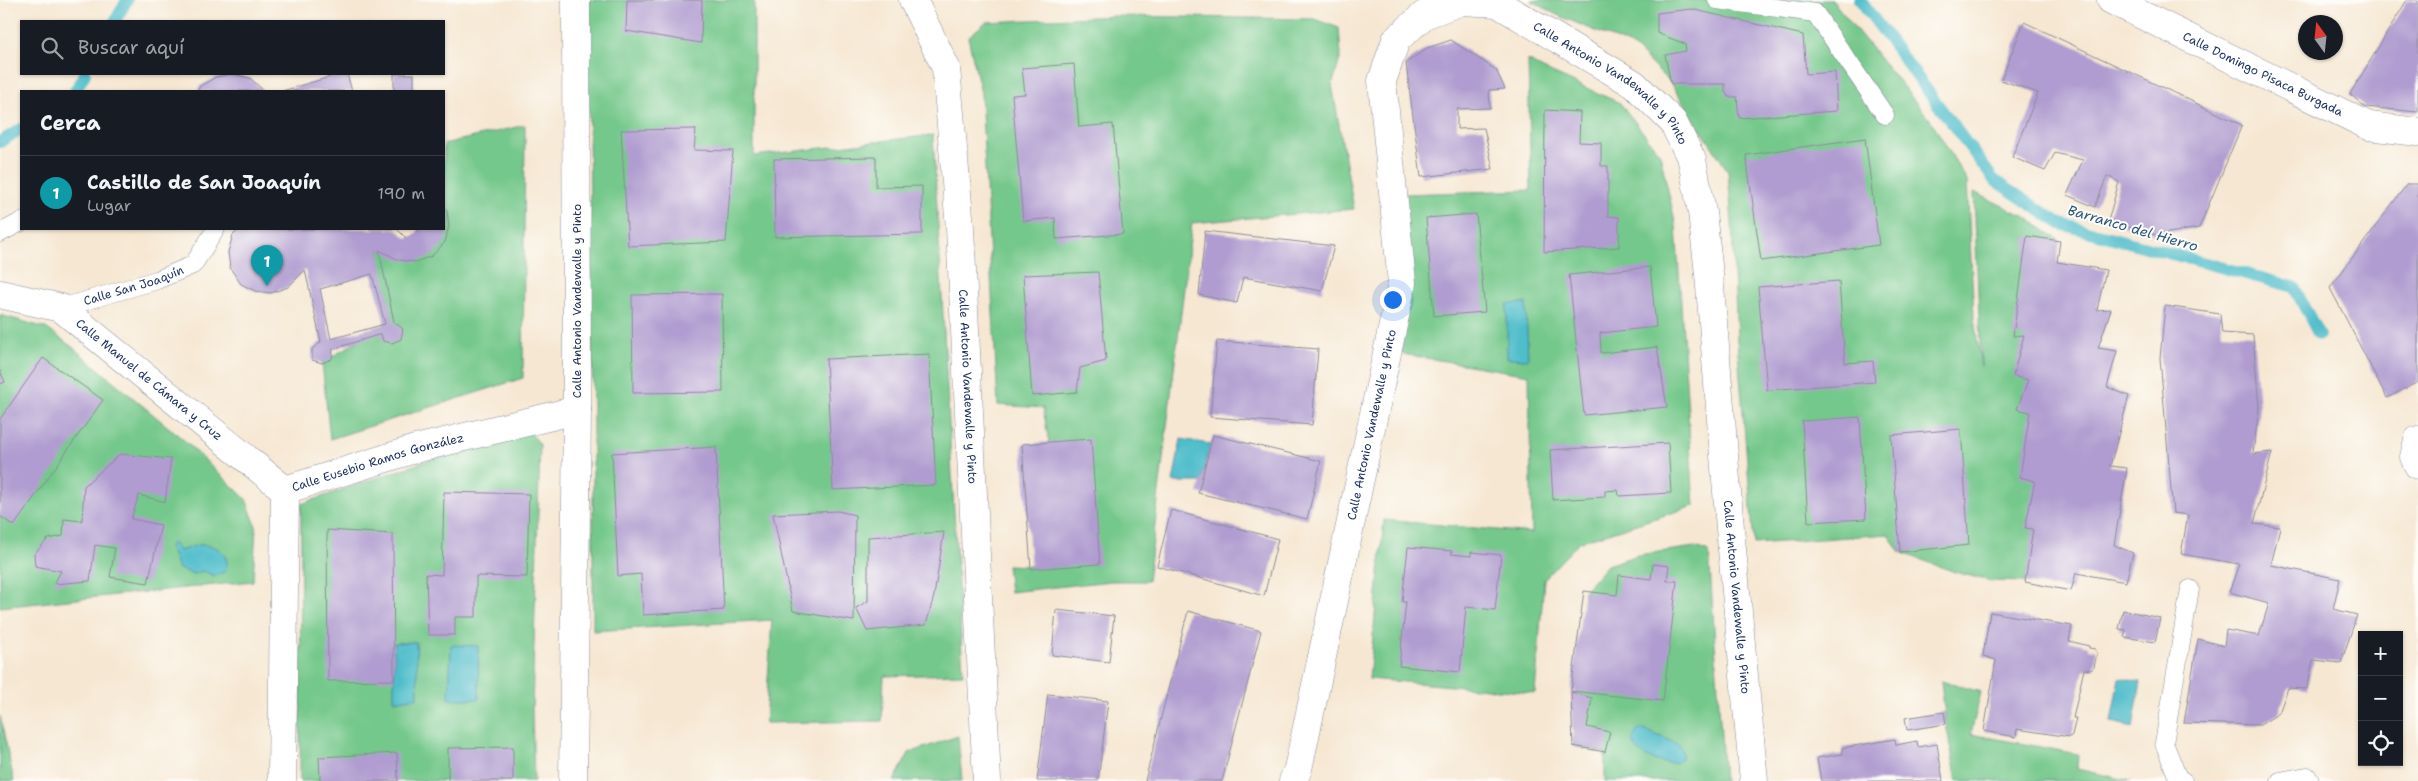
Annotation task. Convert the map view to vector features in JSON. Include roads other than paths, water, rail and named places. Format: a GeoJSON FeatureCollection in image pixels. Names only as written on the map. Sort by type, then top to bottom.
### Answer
{"type":"FeatureCollection","features":[{"type":"Feature","properties":{"kind":"street","name":"Calle Antonio Vandewalle y Pinto"},"geometry":{"type":"LineString","coordinates":[[573,781],[577,410],[576,0]]}},
{"type":"Feature","properties":{"kind":"street","name":"Calle Antonio Vandewalle y Pinto"},"geometry":{"type":"LineString","coordinates":[[913,0],[946,68],[960,228],[987,781]]}},
{"type":"Feature","properties":{"kind":"street","name":"Calle Domingo Pisaca Burgada"},"geometry":{"type":"LineString","coordinates":[[2111,0],[2369,126],[2418,132]]}},
{"type":"Feature","properties":{"kind":"street","name":"Calle Antonio Vandewalle y Pinto"},"geometry":{"type":"LineString","coordinates":[[1298,777],[1402,283],[1382,81],[1396,40],[1424,16],[1462,1],[1498,2],[1634,84],[1673,122],[1692,160],[1702,212],[1709,274],[1730,528],[1754,781]]}},
{"type":"Feature","properties":{"kind":"street","name":"Calle Manuel de Cámara y Cruz"},"geometry":{"type":"LineString","coordinates":[[0,294],[61,308],[285,490]]}},
{"type":"Feature","properties":{"kind":"street","name":"Calle Eusebio Ramos González"},"geometry":{"type":"LineString","coordinates":[[282,781],[285,490],[415,449],[577,410]]}},
{"type":"Feature","properties":{"kind":"street"},"geometry":{"type":"LineString","coordinates":[[2418,440],[2414,457],[2418,465]]}},
{"type":"Feature","properties":{"kind":"lane"},"geometry":{"type":"LineString","coordinates":[[1717,0],[1815,12],[1885,115]]}},
{"type":"Feature","properties":{"kind":"lane"},"geometry":{"type":"LineString","coordinates":[[0,233],[20,223]]}},
{"type":"Feature","properties":{"kind":"lane","name":"Calle San Joaquín"},"geometry":{"type":"LineString","coordinates":[[61,308],[157,280],[193,265],[215,230]]}},
{"type":"Feature","properties":{"kind":"lane"},"geometry":{"type":"LineString","coordinates":[[2183,781],[2178,778],[2164,742],[2190,589]]}},
{"type":"Feature","properties":{"kind":"lane"},"geometry":{"type":"LineString","coordinates":[[2280,781],[2307,776],[2310,781]]}},
{"type":"Feature","properties":{"kind":"water"},"geometry":{"type":"Polygon","coordinates":[[[1526,303],[1528,359],[1507,358],[1507,304],[1526,303]]]}},
{"type":"Feature","properties":{"kind":"water"},"geometry":{"type":"Polygon","coordinates":[[[1181,439],[1210,444],[1201,482],[1173,482],[1181,439]]]}},
{"type":"Feature","properties":{"kind":"water"},"geometry":{"type":"Polygon","coordinates":[[[173,543],[179,551],[199,545],[216,548],[221,551],[226,559],[226,571],[214,576],[204,571],[194,574],[179,569],[169,546],[173,543]]]}},
{"type":"Feature","properties":{"kind":"water"},"geometry":{"type":"Polygon","coordinates":[[[416,642],[418,697],[394,701],[394,643],[416,642]]]}},
{"type":"Feature","properties":{"kind":"water"},"geometry":{"type":"Polygon","coordinates":[[[451,645],[478,646],[479,699],[449,699],[451,645]]]}},
{"type":"Feature","properties":{"kind":"water"},"geometry":{"type":"Polygon","coordinates":[[[2119,678],[2141,682],[2133,727],[2111,722],[2119,678]]]}},
{"type":"Feature","properties":{"kind":"water"},"geometry":{"type":"Polygon","coordinates":[[[1639,729],[1679,745],[1682,756],[1678,762],[1656,761],[1645,756],[1636,748],[1634,739],[1639,729]]]}},
{"type":"Feature","properties":{"kind":"waterway","name":"Barranco del Hierro"},"geometry":{"type":"LineString","coordinates":[[116,20],[127,0]]}},
{"type":"Feature","properties":{"kind":"waterway","name":"Barranco del Hierro"},"geometry":{"type":"LineString","coordinates":[[1860,0],[1994,180],[2061,224],[2294,287],[2319,335]]}},
{"type":"Feature","properties":{"kind":"waterway","name":"Barranco del Hierro"},"geometry":{"type":"LineString","coordinates":[[76,90],[84,75]]}},
{"type":"Feature","properties":{"kind":"waterway","name":"Barranco del Hierro"},"geometry":{"type":"LineString","coordinates":[[0,142],[20,130]]}},
{"type":"Feature","properties":{"kind":"place","name":"Castillo de San Joaquín"},"geometry":{"type":"Point","coordinates":[267,286]}}]}
